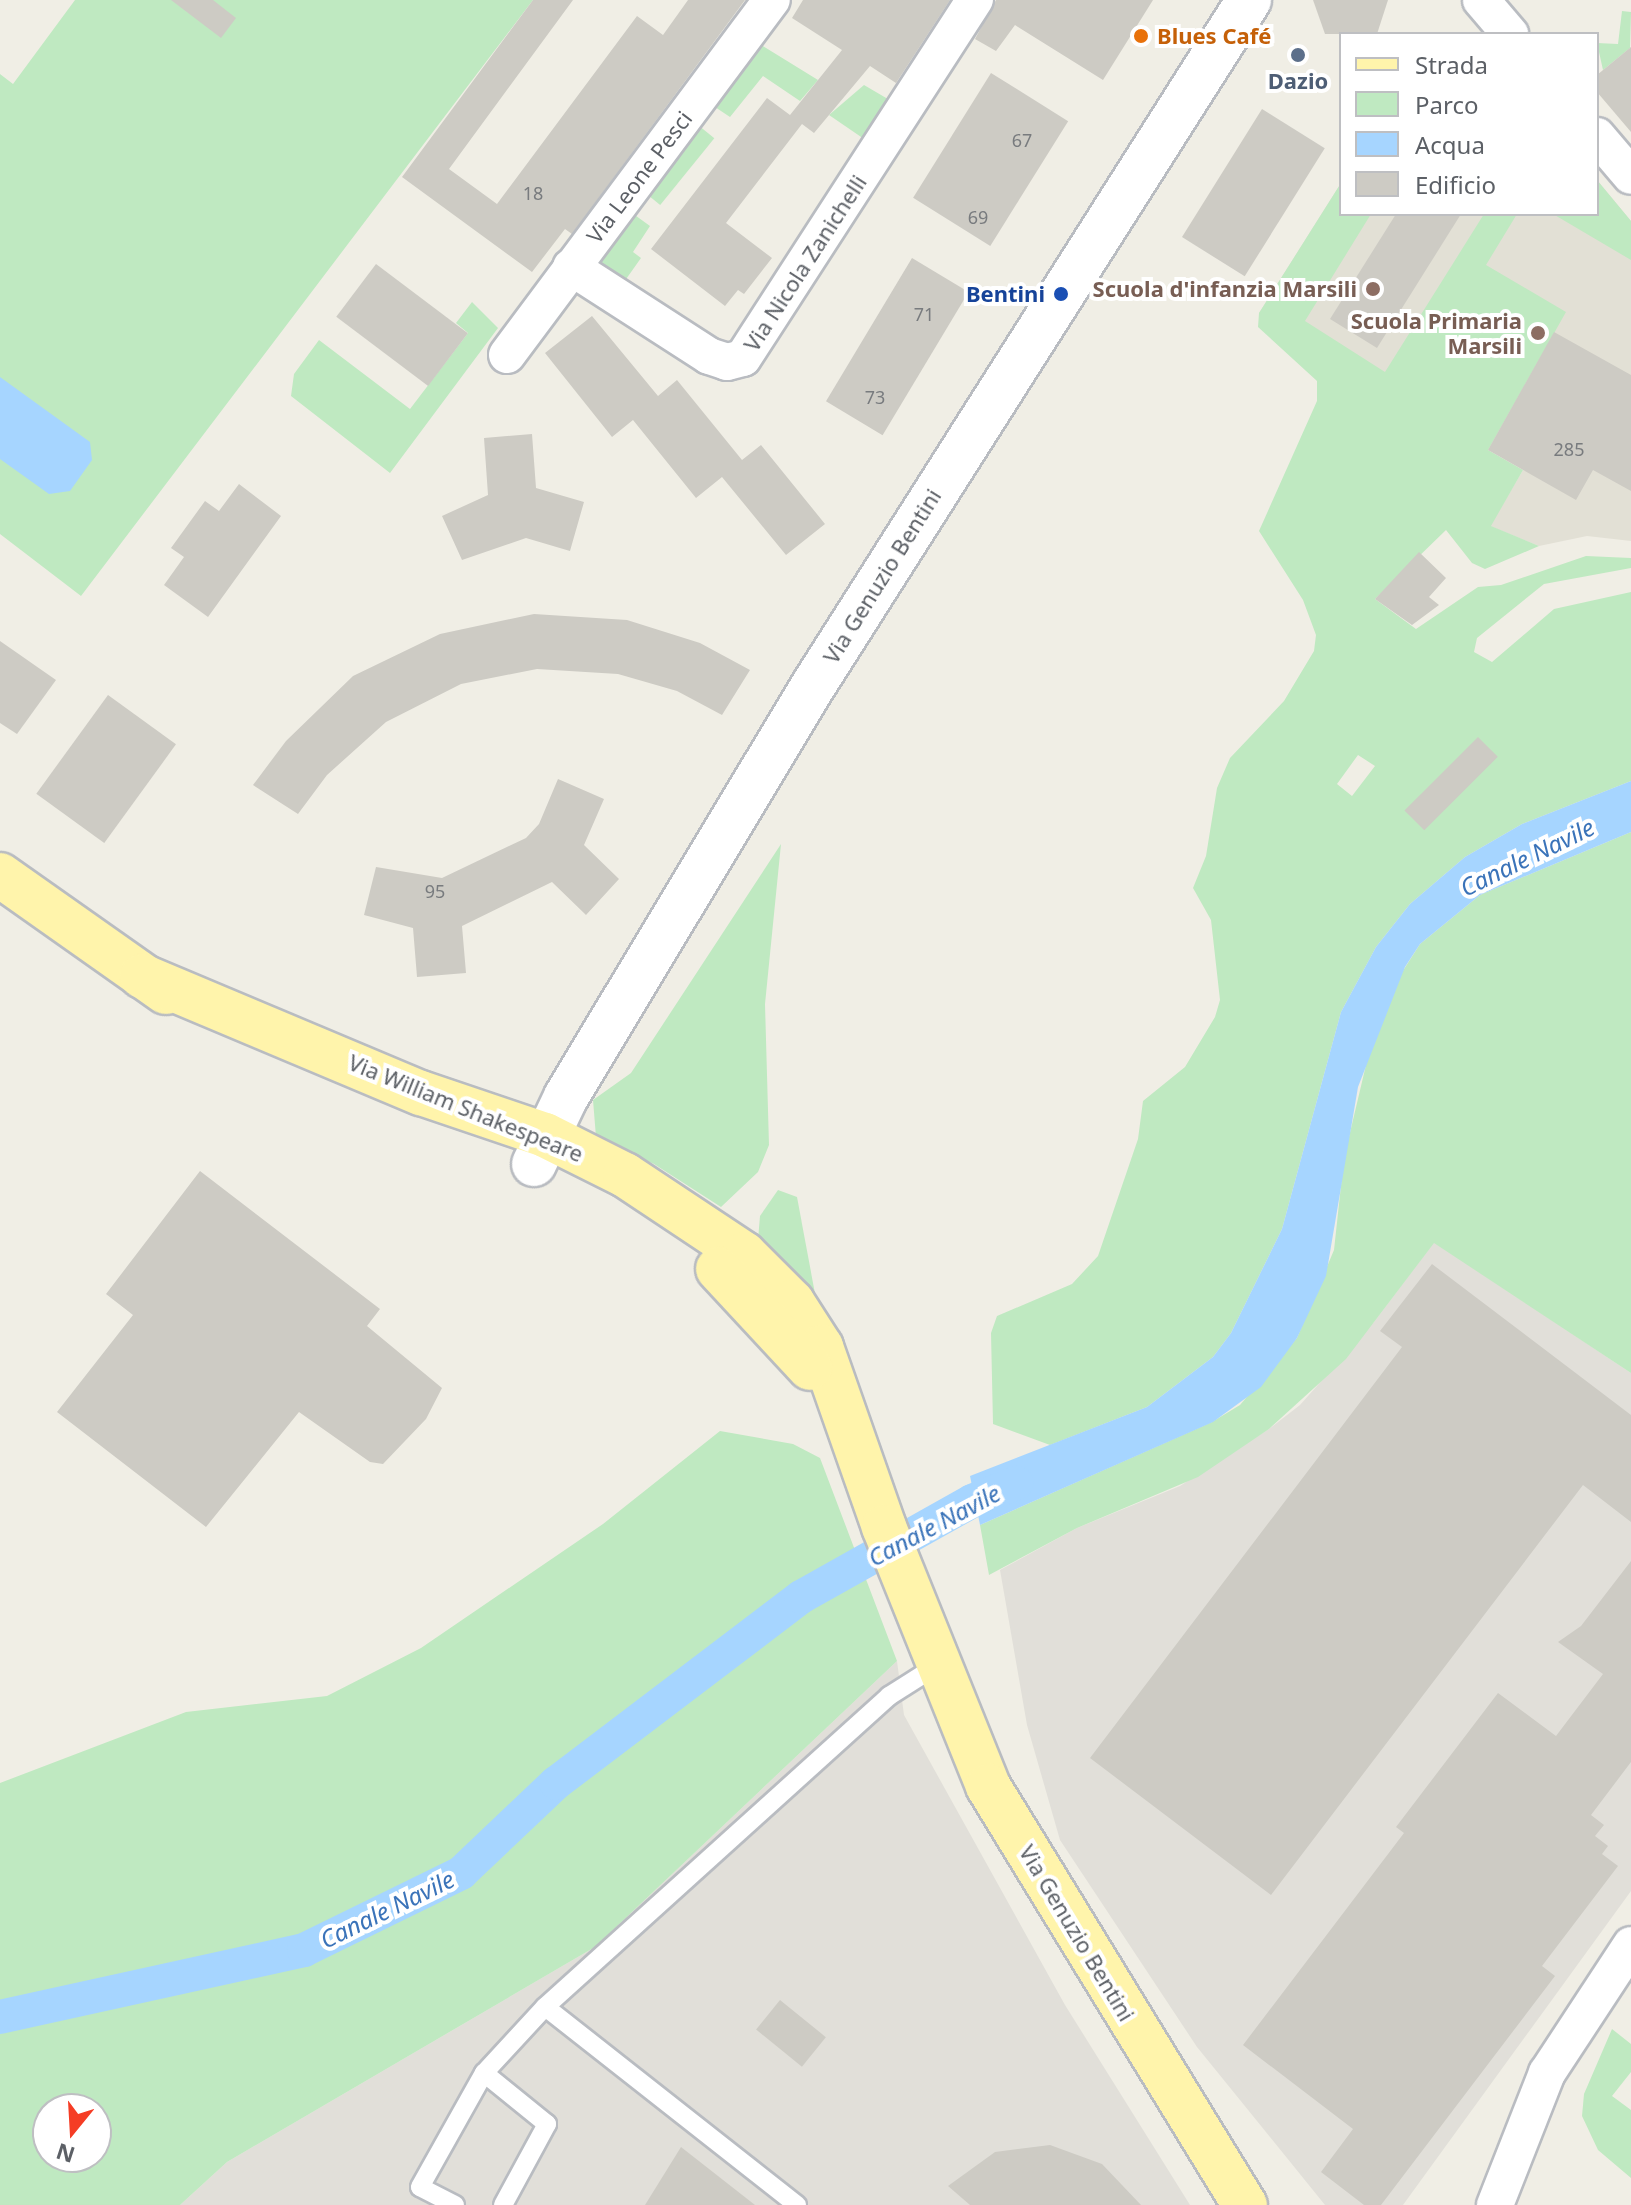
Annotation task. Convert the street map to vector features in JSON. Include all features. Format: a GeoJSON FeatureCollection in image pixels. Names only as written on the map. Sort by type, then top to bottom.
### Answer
{"type":"FeatureCollection","features":[{"type":"Feature","properties":{"kind":"main road","name":"Via William Shakespeare"},"geometry":{"type":"LineString","coordinates":[[0,875],[227,1034],[315,1080],[540,1150],[688,1211],[792,1302],[821,1347],[854,1446],[934,1657]]}},
{"type":"Feature","properties":{"kind":"main road","name":"Via Genuzio Bentini"},"geometry":{"type":"LineString","coordinates":[[934,1657],[988,1786],[1245,2205]]}},
{"type":"Feature","properties":{"kind":"street","name":"Via Leone Pesci"},"geometry":{"type":"LineString","coordinates":[[507,355],[772,0]]}},
{"type":"Feature","properties":{"kind":"street","name":"Via Nicola Zanichelli"},"geometry":{"type":"LineString","coordinates":[[571,267],[709,356],[727,362],[743,358],[975,0]]}},
{"type":"Feature","properties":{"kind":"street","name":"Via Genuzio Bentini"},"geometry":{"type":"LineString","coordinates":[[540,1150],[813,686],[1249,0]]}},
{"type":"Feature","properties":{"kind":"street"},"geometry":{"type":"LineString","coordinates":[[1481,0],[1508,32]]}},
{"type":"Feature","properties":{"kind":"street"},"geometry":{"type":"LineString","coordinates":[[1599,138],[1631,176]]}},
{"type":"Feature","properties":{"kind":"street"},"geometry":{"type":"LineString","coordinates":[[1495,2205],[1547,2073],[1631,1945]]}},
{"type":"Feature","properties":{"kind":"lane"},"geometry":{"type":"LineString","coordinates":[[455,2205],[420,2187],[484,2073],[545,2007],[934,1657]]}},
{"type":"Feature","properties":{"kind":"lane"},"geometry":{"type":"LineString","coordinates":[[545,2007],[797,2205]]}},
{"type":"Feature","properties":{"kind":"lane"},"geometry":{"type":"LineString","coordinates":[[484,2073],[547,2124],[503,2205]]}},
{"type":"Feature","properties":{"kind":"shaded area","name":"Scuola Primaria Marsili"},"geometry":{"type":"Polygon","coordinates":[[[1599,182],[1631,221],[1631,541],[1587,536],[1539,546],[1490,526],[1523,470],[1259,313],[1339,186],[1339,216],[1599,216],[1599,182]]]}},
{"type":"Feature","properties":{"kind":"shaded area"},"geometry":{"type":"Polygon","coordinates":[[[1434,1242],[1631,1373],[1631,1891],[1403,2205],[1325,2205],[1197,2047],[1060,1840],[1027,1725],[1000,1570],[1077,1528],[1180,1486],[1269,1429],[1300,1405],[1374,1322],[1434,1242]]]}},
{"type":"Feature","properties":{"kind":"shaded area"},"geometry":{"type":"Polygon","coordinates":[[[897,1661],[904,1715],[1065,2005],[1190,2205],[180,2205],[227,2162],[595,1947],[897,1661]]]}},
{"type":"Feature","properties":{"kind":"green space"},"geometry":{"type":"Polygon","coordinates":[[[75,0],[533,0],[81,596],[0,534],[0,74],[13,84],[75,0]]]}},
{"type":"Feature","properties":{"kind":"green space"},"geometry":{"type":"Polygon","coordinates":[[[1622,11],[1631,12],[1630,48],[1603,70],[1599,43],[1618,44],[1622,11]]]}},
{"type":"Feature","properties":{"kind":"green space"},"geometry":{"type":"Polygon","coordinates":[[[758,43],[818,80],[800,101],[763,76],[730,117],[712,105],[758,43]]]}},
{"type":"Feature","properties":{"kind":"green space"},"geometry":{"type":"Polygon","coordinates":[[[864,85],[893,102],[867,141],[829,115],[864,85]]]}},
{"type":"Feature","properties":{"kind":"green space"},"geometry":{"type":"Polygon","coordinates":[[[698,125],[714,138],[660,205],[644,192],[698,125]]]}},
{"type":"Feature","properties":{"kind":"green space"},"geometry":{"type":"Polygon","coordinates":[[[1599,182],[1631,221],[1631,260],[1556,216],[1599,216],[1599,182]]]}},
{"type":"Feature","properties":{"kind":"green space"},"geometry":{"type":"Polygon","coordinates":[[[1339,186],[1339,216],[1370,216],[1305,321],[1385,372],[1483,216],[1516,216],[1486,265],[1566,312],[1488,450],[1523,470],[1491,526],[1539,546],[1485,569],[1472,563],[1446,530],[1375,599],[1416,629],[1478,587],[1501,585],[1586,556],[1631,558],[1631,568],[1544,584],[1477,638],[1474,652],[1492,662],[1554,609],[1631,592],[1631,781],[1522,824],[1465,857],[1410,904],[1376,947],[1341,1012],[1282,1229],[1231,1333],[1213,1357],[1147,1407],[1050,1445],[993,1424],[991,1333],[997,1316],[1072,1284],[1098,1256],[1138,1139],[1143,1101],[1185,1067],[1215,1017],[1220,1000],[1211,920],[1193,888],[1206,856],[1217,788],[1230,758],[1284,701],[1314,651],[1316,635],[1303,600],[1259,531],[1317,401],[1317,381],[1258,327],[1259,313],[1339,186]],[[1358,755],[1337,784],[1352,796],[1375,766],[1358,755]]]}},
{"type":"Feature","properties":{"kind":"green space"},"geometry":{"type":"Polygon","coordinates":[[[632,213],[650,226],[633,252],[641,258],[624,282],[595,263],[632,213]]]}},
{"type":"Feature","properties":{"kind":"green space"},"geometry":{"type":"Polygon","coordinates":[[[472,302],[498,328],[390,473],[291,396],[294,374],[319,340],[410,409],[468,333],[456,323],[472,302]]]}},
{"type":"Feature","properties":{"kind":"green space"},"geometry":{"type":"Polygon","coordinates":[[[1631,832],[1631,1373],[1434,1243],[1346,1359],[1269,1429],[1198,1477],[1077,1528],[989,1575],[980,1525],[1212,1422],[1240,1405],[1297,1338],[1334,1250],[1344,1158],[1370,1048],[1399,977],[1420,944],[1480,895],[1631,832]]]}},
{"type":"Feature","properties":{"kind":"green space"},"geometry":{"type":"Polygon","coordinates":[[[781,844],[765,1004],[769,1145],[758,1172],[721,1207],[654,1164],[596,1137],[593,1100],[631,1073],[781,844]]]}},
{"type":"Feature","properties":{"kind":"green space"},"geometry":{"type":"Polygon","coordinates":[[[778,1190],[797,1197],[816,1299],[758,1240],[760,1216],[778,1190]]]}},
{"type":"Feature","properties":{"kind":"green space"},"geometry":{"type":"Polygon","coordinates":[[[720,1431],[793,1444],[820,1458],[897,1661],[595,1947],[227,2162],[180,2205],[0,2205],[0,1783],[186,1712],[327,1696],[421,1648],[603,1524],[720,1431]]]}},
{"type":"Feature","properties":{"kind":"green space"},"geometry":{"type":"Polygon","coordinates":[[[1612,2029],[1631,2044],[1631,2072],[1612,2096],[1631,2110],[1631,2178],[1598,2150],[1582,2116],[1584,2094],[1612,2029]]]}},
{"type":"Feature","properties":{"kind":"water"},"geometry":{"type":"Polygon","coordinates":[[[0,377],[90,442],[92,460],[70,491],[49,494],[0,459],[0,377]]]}},
{"type":"Feature","properties":{"kind":"water"},"geometry":{"type":"Polygon","coordinates":[[[1631,781],[1631,832],[1480,895],[1420,944],[1405,967],[1358,1087],[1326,1276],[1297,1338],[1261,1387],[1213,1422],[980,1525],[970,1476],[1147,1407],[1213,1357],[1231,1333],[1282,1229],[1341,1012],[1376,947],[1410,904],[1465,857],[1522,824],[1631,781]]]}},
{"type":"Feature","properties":{"kind":"building"},"geometry":{"type":"Polygon","coordinates":[[[171,0],[213,0],[236,18],[221,38],[171,0]]]}},
{"type":"Feature","properties":{"kind":"building"},"geometry":{"type":"Polygon","coordinates":[[[533,0],[573,0],[449,169],[497,204],[637,16],[663,35],[688,0],[745,0],[572,234],[565,229],[532,272],[402,177],[533,0]]]}},
{"type":"Feature","properties":{"kind":"building"},"geometry":{"type":"Polygon","coordinates":[[[803,0],[950,0],[896,83],[870,66],[814,133],[802,124],[726,223],[772,258],[744,294],[738,290],[725,306],[651,249],[767,98],[790,115],[842,50],[792,18],[803,0]]]}},
{"type":"Feature","properties":{"kind":"building"},"geometry":{"type":"Polygon","coordinates":[[[996,0],[1153,0],[1103,80],[1015,25],[996,51],[975,39],[996,0]]]}},
{"type":"Feature","properties":{"kind":"building"},"geometry":{"type":"Polygon","coordinates":[[[1313,0],[1388,0],[1378,32],[1325,34],[1313,0]]]}},
{"type":"Feature","properties":{"kind":"building"},"geometry":{"type":"Polygon","coordinates":[[[1631,47],[1631,132],[1599,94],[1599,73],[1631,47]]]}},
{"type":"Feature","properties":{"kind":"building"},"geometry":{"type":"Polygon","coordinates":[[[991,73],[1068,121],[990,246],[913,198],[991,73]]]}},
{"type":"Feature","properties":{"kind":"building"},"geometry":{"type":"Polygon","coordinates":[[[1262,109],[1325,148],[1245,276],[1182,237],[1262,109]]]}},
{"type":"Feature","properties":{"kind":"building"},"geometry":{"type":"Polygon","coordinates":[[[1395,216],[1460,216],[1377,348],[1330,319],[1395,216]]]}},
{"type":"Feature","properties":{"kind":"building"},"geometry":{"type":"Polygon","coordinates":[[[912,258],[969,292],[883,435],[826,401],[912,258]]]}},
{"type":"Feature","properties":{"kind":"building"},"geometry":{"type":"Polygon","coordinates":[[[376,264],[468,333],[428,386],[336,317],[376,264]]]}},
{"type":"Feature","properties":{"kind":"building"},"geometry":{"type":"Polygon","coordinates":[[[592,316],[658,396],[677,380],[742,460],[761,445],[825,524],[786,555],[722,477],[696,498],[633,420],[612,437],[545,353],[592,316]]]}},
{"type":"Feature","properties":{"kind":"building"},"geometry":{"type":"Polygon","coordinates":[[[1554,332],[1631,375],[1631,491],[1593,470],[1576,500],[1488,450],[1554,332]]]}},
{"type":"Feature","properties":{"kind":"building"},"geometry":{"type":"Polygon","coordinates":[[[532,434],[536,488],[584,502],[570,551],[526,538],[462,560],[442,516],[488,495],[484,438],[532,434]]]}},
{"type":"Feature","properties":{"kind":"building"},"geometry":{"type":"Polygon","coordinates":[[[239,484],[281,516],[208,617],[164,585],[184,557],[171,548],[205,501],[219,511],[239,484]]]}},
{"type":"Feature","properties":{"kind":"building"},"geometry":{"type":"Polygon","coordinates":[[[1419,552],[1446,578],[1429,597],[1439,605],[1412,625],[1375,599],[1419,552]]]}},
{"type":"Feature","properties":{"kind":"building"},"geometry":{"type":"Polygon","coordinates":[[[534,614],[627,620],[700,643],[750,670],[722,715],[677,691],[618,674],[537,669],[461,684],[386,722],[327,775],[298,814],[253,785],[286,741],[353,676],[440,634],[534,614]]]}},
{"type":"Feature","properties":{"kind":"building"},"geometry":{"type":"Polygon","coordinates":[[[0,641],[56,680],[17,734],[0,723],[0,641]]]}},
{"type":"Feature","properties":{"kind":"building"},"geometry":{"type":"Polygon","coordinates":[[[108,695],[176,744],[104,843],[36,794],[108,695]]]}},
{"type":"Feature","properties":{"kind":"building"},"geometry":{"type":"Polygon","coordinates":[[[1478,737],[1498,757],[1424,830],[1404,811],[1478,737]]]}},
{"type":"Feature","properties":{"kind":"building"},"geometry":{"type":"Polygon","coordinates":[[[558,779],[604,799],[584,845],[619,879],[586,915],[552,882],[462,926],[466,973],[417,977],[413,928],[364,915],[376,867],[442,878],[526,838],[539,824],[558,779]]]}},
{"type":"Feature","properties":{"kind":"building"},"geometry":{"type":"Polygon","coordinates":[[[200,1171],[380,1309],[367,1326],[442,1388],[426,1419],[383,1464],[370,1462],[299,1412],[206,1527],[57,1412],[133,1315],[106,1294],[200,1171]]]}},
{"type":"Feature","properties":{"kind":"building"},"geometry":{"type":"Polygon","coordinates":[[[1432,1264],[1631,1415],[1631,1522],[1583,1485],[1271,1895],[1090,1758],[1402,1347],[1380,1331],[1432,1264]]]}},
{"type":"Feature","properties":{"kind":"building"},"geometry":{"type":"Polygon","coordinates":[[[1631,1561],[1631,1762],[1591,1815],[1604,1825],[1595,1836],[1608,1846],[1602,1854],[1618,1866],[1542,1966],[1555,1976],[1381,2205],[1364,2205],[1321,2172],[1353,2129],[1243,2045],[1404,1833],[1396,1827],[1498,1693],[1556,1736],[1603,1674],[1558,1642],[1581,1626],[1631,1561]]]}},
{"type":"Feature","properties":{"kind":"building"},"geometry":{"type":"Polygon","coordinates":[[[780,2000],[826,2037],[802,2067],[756,2030],[780,2000]]]}},
{"type":"Feature","properties":{"kind":"building"},"geometry":{"type":"Polygon","coordinates":[[[1050,2145],[1102,2164],[1141,2205],[970,2205],[948,2186],[995,2152],[1050,2145]]]}},
{"type":"Feature","properties":{"kind":"building"},"geometry":{"type":"Polygon","coordinates":[[[681,2147],[755,2205],[645,2205],[681,2147]]]}},
{"type":"Feature","properties":{"kind":"waterway","name":"Canale Navile"},"geometry":{"type":"LineString","coordinates":[[0,2017],[304,1950],[461,1873],[556,1783],[801,1597],[972,1501],[1016,1483]]}},
{"type":"Feature","properties":{"kind":"place","name":"Blues Café"},"geometry":{"type":"Point","coordinates":[1141,36]}},
{"type":"Feature","properties":{"kind":"place","name":"Dazio"},"geometry":{"type":"Point","coordinates":[1298,55]}},
{"type":"Feature","properties":{"kind":"place","name":"Scuola d'infanzia Marsili"},"geometry":{"type":"Point","coordinates":[1373,289]}},
{"type":"Feature","properties":{"kind":"place","name":"Bentini"},"geometry":{"type":"Point","coordinates":[1061,294]}},
{"type":"Feature","properties":{"kind":"place","name":"Scuola Primaria Marsili"},"geometry":{"type":"Point","coordinates":[1538,333]}}]}
